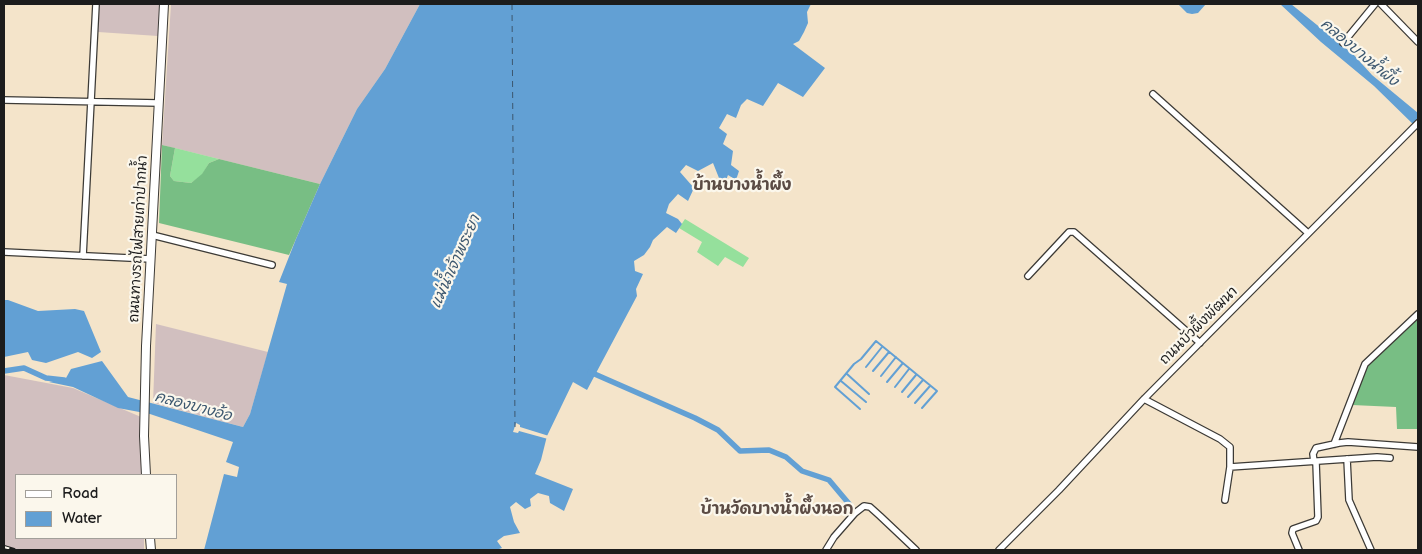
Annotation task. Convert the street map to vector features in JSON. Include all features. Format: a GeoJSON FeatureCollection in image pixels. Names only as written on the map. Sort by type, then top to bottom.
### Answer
{"type":"FeatureCollection","features":[{"type":"Feature","properties":{"kind":"main road","name":"ถนนทางรถไฟสายเก่าปากน้ำ"},"geometry":{"type":"LineString","coordinates":[[146,474],[146,346],[164,4]]}},
{"type":"Feature","properties":{"kind":"street"},"geometry":{"type":"LineString","coordinates":[[83,256],[96,4]]}},
{"type":"Feature","properties":{"kind":"street"},"geometry":{"type":"LineString","coordinates":[[1343,43],[1375,4]]}},
{"type":"Feature","properties":{"kind":"street"},"geometry":{"type":"LineString","coordinates":[[1381,4],[1418,42]]}},
{"type":"Feature","properties":{"kind":"street"},"geometry":{"type":"LineString","coordinates":[[1153,94],[1308,233]]}},
{"type":"Feature","properties":{"kind":"street"},"geometry":{"type":"LineString","coordinates":[[4,100],[159,103]]}},
{"type":"Feature","properties":{"kind":"street","name":"ถนนบัวผึ้งพัฒนา"},"geometry":{"type":"LineString","coordinates":[[1000,550],[1144,399],[1418,123]]}},
{"type":"Feature","properties":{"kind":"street"},"geometry":{"type":"LineString","coordinates":[[1028,276],[1069,232],[1074,232],[1200,343]]}},
{"type":"Feature","properties":{"kind":"street"},"geometry":{"type":"LineString","coordinates":[[152,235],[272,265]]}},
{"type":"Feature","properties":{"kind":"street"},"geometry":{"type":"LineString","coordinates":[[4,252],[151,258]]}},
{"type":"Feature","properties":{"kind":"street"},"geometry":{"type":"LineString","coordinates":[[1334,444],[1365,364],[1418,314]]}},
{"type":"Feature","properties":{"kind":"street"},"geometry":{"type":"LineString","coordinates":[[1144,399],[1224,442],[1230,449],[1230,467],[1225,500]]}},
{"type":"Feature","properties":{"kind":"street"},"geometry":{"type":"LineString","coordinates":[[1298,550],[1292,533],[1293,529],[1316,521],[1318,517],[1313,454],[1316,448],[1348,442],[1418,447]]}},
{"type":"Feature","properties":{"kind":"street"},"geometry":{"type":"LineString","coordinates":[[1230,467],[1377,457],[1390,458]]}},
{"type":"Feature","properties":{"kind":"street"},"geometry":{"type":"LineString","coordinates":[[1346,459],[1349,500],[1371,550]]}},
{"type":"Feature","properties":{"kind":"street"},"geometry":{"type":"LineString","coordinates":[[826,550],[834,537],[854,514],[864,506],[870,507],[916,550]]}},
{"type":"Feature","properties":{"kind":"shaded area"},"geometry":{"type":"Polygon","coordinates":[[[99,4],[160,4],[158,36],[98,32],[99,4]]]}},
{"type":"Feature","properties":{"kind":"shaded area"},"geometry":{"type":"Polygon","coordinates":[[[171,4],[420,4],[385,69],[357,109],[320,184],[162,145],[171,4]]]}},
{"type":"Feature","properties":{"kind":"shaded area"},"geometry":{"type":"Polygon","coordinates":[[[156,324],[268,352],[250,414],[243,427],[153,403],[156,324]]]}},
{"type":"Feature","properties":{"kind":"shaded area"},"geometry":{"type":"Polygon","coordinates":[[[4,375],[73,388],[141,417],[142,474],[15,474],[15,539],[144,539],[144,550],[4,550],[4,375]]]}},
{"type":"Feature","properties":{"kind":"green space"},"geometry":{"type":"Polygon","coordinates":[[[162,145],[175,148],[170,176],[174,181],[191,183],[202,174],[209,163],[219,159],[320,184],[289,255],[159,223],[162,145]]]}},
{"type":"Feature","properties":{"kind":"green space"},"geometry":{"type":"Polygon","coordinates":[[[175,148],[219,159],[209,163],[202,175],[191,183],[174,181],[170,176],[175,148]]]}},
{"type":"Feature","properties":{"kind":"green space"},"geometry":{"type":"Polygon","coordinates":[[[685,219],[749,258],[743,267],[725,257],[718,266],[697,252],[702,242],[679,228],[685,219]]]}},
{"type":"Feature","properties":{"kind":"green space"},"geometry":{"type":"Polygon","coordinates":[[[1418,316],[1418,429],[1397,429],[1396,407],[1352,405],[1366,367],[1418,316]]]}},
{"type":"Feature","properties":{"kind":"water","name":"แม่น้ำเจ้าพระยา"},"geometry":{"type":"Polygon","coordinates":[[[420,4],[811,4],[807,12],[808,23],[804,32],[799,41],[793,44],[825,68],[803,97],[778,83],[763,106],[747,99],[741,105],[736,118],[727,114],[719,128],[727,134],[723,144],[733,151],[731,165],[739,171],[736,180],[728,175],[723,188],[713,163],[698,171],[686,165],[680,172],[694,188],[688,201],[678,194],[669,204],[666,213],[678,219],[682,224],[676,233],[667,227],[653,240],[644,255],[634,261],[635,271],[643,274],[636,289],[637,296],[587,390],[573,382],[547,436],[541,460],[535,474],[573,489],[564,511],[550,503],[549,496],[538,493],[530,499],[531,506],[525,509],[516,502],[510,507],[514,522],[520,533],[504,536],[497,541],[502,548],[496,550],[204,550],[224,474],[237,477],[239,467],[226,462],[233,442],[150,414],[118,408],[73,387],[49,382],[66,378],[71,369],[102,361],[128,397],[243,427],[250,414],[287,284],[279,282],[296,239],[320,184],[357,109],[385,69],[420,4]]]}},
{"type":"Feature","properties":{"kind":"water"},"geometry":{"type":"Polygon","coordinates":[[[1178,4],[1206,4],[1198,13],[1192,14],[1187,13],[1178,4]]]}},
{"type":"Feature","properties":{"kind":"water"},"geometry":{"type":"Polygon","coordinates":[[[1280,4],[1291,4],[1353,54],[1372,75],[1418,113],[1418,129],[1374,86],[1321,42],[1280,4]]]}},
{"type":"Feature","properties":{"kind":"water"},"geometry":{"type":"Polygon","coordinates":[[[4,300],[38,311],[75,309],[84,311],[101,352],[92,358],[78,352],[46,363],[32,360],[28,352],[4,357],[4,300]]]}},
{"type":"Feature","properties":{"kind":"pier"},"geometry":{"type":"Polygon","coordinates":[[[516,423],[520,427],[549,436],[548,439],[519,431],[518,433],[513,432],[516,423]]]}},
{"type":"Feature","properties":{"kind":"waterway"},"geometry":{"type":"LineString","coordinates":[[860,409],[835,387],[876,341],[937,391],[922,408]]}},
{"type":"Feature","properties":{"kind":"waterway"},"geometry":{"type":"LineString","coordinates":[[866,367],[882,347]]}},
{"type":"Feature","properties":{"kind":"waterway"},"geometry":{"type":"LineString","coordinates":[[873,371],[889,352]]}},
{"type":"Feature","properties":{"kind":"waterway"},"geometry":{"type":"LineString","coordinates":[[881,376],[896,357]]}},
{"type":"Feature","properties":{"kind":"waterway"},"geometry":{"type":"LineString","coordinates":[[887,382],[903,363]]}},
{"type":"Feature","properties":{"kind":"waterway","name":"คลองบางอ้อ"},"geometry":{"type":"LineString","coordinates":[[4,371],[24,368],[46,378],[64,380]]}},
{"type":"Feature","properties":{"kind":"waterway"},"geometry":{"type":"LineString","coordinates":[[895,387],[909,369]]}},
{"type":"Feature","properties":{"kind":"waterway"},"geometry":{"type":"LineString","coordinates":[[590,372],[718,430],[740,451],[769,450],[786,457],[802,471],[829,480],[850,505]]}},
{"type":"Feature","properties":{"kind":"waterway"},"geometry":{"type":"LineString","coordinates":[[847,374],[869,394]]}},
{"type":"Feature","properties":{"kind":"waterway"},"geometry":{"type":"LineString","coordinates":[[902,392],[916,375]]}},
{"type":"Feature","properties":{"kind":"waterway"},"geometry":{"type":"LineString","coordinates":[[908,397],[923,380]]}},
{"type":"Feature","properties":{"kind":"waterway"},"geometry":{"type":"LineString","coordinates":[[841,381],[866,402]]}},
{"type":"Feature","properties":{"kind":"waterway"},"geometry":{"type":"LineString","coordinates":[[915,403],[930,386]]}},
{"type":"Feature","properties":{"kind":"ferry route"},"geometry":{"type":"LineString","coordinates":[[512,4],[515,427]]}},
{"type":"Feature","properties":{"kind":"railway"},"geometry":{"type":"LineString","coordinates":[[4,547],[14,550]]}},
{"type":"Feature","properties":{"kind":"district","name":"บ้านบางน้ำผึ้ง"},"geometry":{"type":"Point","coordinates":[742,186]}},
{"type":"Feature","properties":{"kind":"district","name":"บ้านวัดบางน้ำผึ้งนอก"},"geometry":{"type":"Point","coordinates":[777,510]}},
{"type":"Feature","properties":{"kind":"water label","name":"คลองบางน้ำผึ้ง"},"geometry":{"type":"Point","coordinates":[1359,53]}}]}
